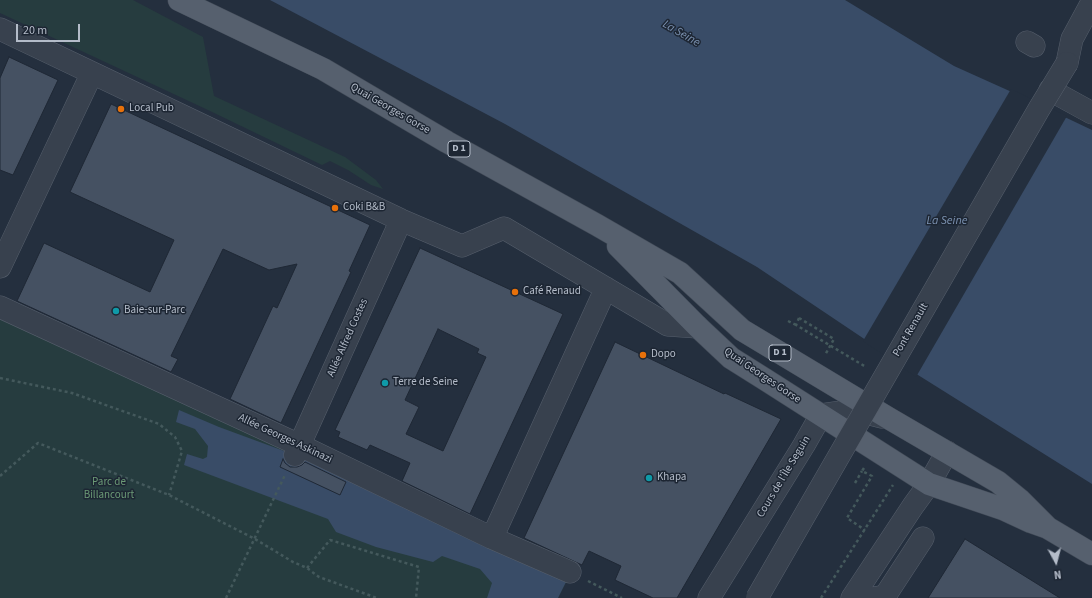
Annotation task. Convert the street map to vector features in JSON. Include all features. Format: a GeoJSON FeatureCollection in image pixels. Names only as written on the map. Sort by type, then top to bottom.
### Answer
{"type":"FeatureCollection","features":[{"type":"Feature","properties":{"kind":"main road","name":"Quai Georges Gorse"},"geometry":{"type":"LineString","coordinates":[[179,0],[323,70],[447,142],[598,225],[680,273],[742,330],[998,482],[1020,500],[1048,528]]}},
{"type":"Feature","properties":{"kind":"main road","name":"Quai Georges Gorse"},"geometry":{"type":"LineString","coordinates":[[598,225],[698,327],[731,358],[929,484],[1003,509],[1048,528],[1092,554]]}},
{"type":"Feature","properties":{"kind":"street"},"geometry":{"type":"LineString","coordinates":[[1067,63],[1072,39],[1092,2]]}},
{"type":"Feature","properties":{"kind":"street"},"geometry":{"type":"LineString","coordinates":[[0,29],[401,220],[462,246],[504,228],[668,325],[698,327]]}},
{"type":"Feature","properties":{"kind":"street"},"geometry":{"type":"LineString","coordinates":[[1067,63],[1092,33]]}},
{"type":"Feature","properties":{"kind":"street","name":"Pont Renault"},"geometry":{"type":"LineString","coordinates":[[757,598],[1067,63]]}},
{"type":"Feature","properties":{"kind":"street"},"geometry":{"type":"LineString","coordinates":[[0,267],[92,73]]}},
{"type":"Feature","properties":{"kind":"street"},"geometry":{"type":"LineString","coordinates":[[1050,90],[1092,113]]}},
{"type":"Feature","properties":{"kind":"street","name":"Allée Alfred Costes"},"geometry":{"type":"LineString","coordinates":[[294,457],[401,220]]}},
{"type":"Feature","properties":{"kind":"street"},"geometry":{"type":"LineString","coordinates":[[492,538],[606,288]]}},
{"type":"Feature","properties":{"kind":"street","name":"Allée Georges Askinazi"},"geometry":{"type":"LineString","coordinates":[[0,307],[294,457],[492,538],[570,572]]}},
{"type":"Feature","properties":{"kind":"street"},"geometry":{"type":"LineString","coordinates":[[821,415],[856,410],[890,419]]}},
{"type":"Feature","properties":{"kind":"street","name":"Cours de l'Île Seguin"},"geometry":{"type":"LineString","coordinates":[[709,598],[821,415]]}},
{"type":"Feature","properties":{"kind":"street"},"geometry":{"type":"LineString","coordinates":[[923,538],[885,596],[864,596],[913,506],[929,484],[947,452]]}},
{"type":"Feature","properties":{"kind":"path"},"geometry":{"type":"LineString","coordinates":[[796,325],[799,318],[834,338]]}},
{"type":"Feature","properties":{"kind":"path"},"geometry":{"type":"LineString","coordinates":[[788,321],[870,369]]}},
{"type":"Feature","properties":{"kind":"path"},"geometry":{"type":"LineString","coordinates":[[0,378],[72,393],[159,424],[175,437],[182,451],[169,495]]}},
{"type":"Feature","properties":{"kind":"path"},"geometry":{"type":"LineString","coordinates":[[0,476],[38,443],[169,495],[255,539],[307,568],[319,578],[376,598]]}},
{"type":"Feature","properties":{"kind":"path"},"geometry":{"type":"LineString","coordinates":[[226,598],[294,457]]}},
{"type":"Feature","properties":{"kind":"path"},"geometry":{"type":"LineString","coordinates":[[821,598],[904,468]]}},
{"type":"Feature","properties":{"kind":"path"},"geometry":{"type":"LineString","coordinates":[[855,483],[862,470]]}},
{"type":"Feature","properties":{"kind":"path"},"geometry":{"type":"LineString","coordinates":[[865,530],[847,518],[872,476]]}},
{"type":"Feature","properties":{"kind":"path"},"geometry":{"type":"LineString","coordinates":[[307,568],[330,540],[420,567],[416,598]]}},
{"type":"Feature","properties":{"kind":"path"},"geometry":{"type":"LineString","coordinates":[[570,572],[622,598]]}},
{"type":"Feature","properties":{"kind":"green space"},"geometry":{"type":"Polygon","coordinates":[[[0,0],[133,0],[203,37],[214,96],[345,157],[376,180],[383,189],[371,185],[348,170],[330,161],[322,165],[0,13],[0,0]]]}},
{"type":"Feature","properties":{"kind":"green space","name":"Parc de Billancourt"},"geometry":{"type":"Polygon","coordinates":[[[0,319],[566,582],[558,598],[0,598],[0,319]]]}},
{"type":"Feature","properties":{"kind":"water","name":"La Seine"},"geometry":{"type":"Polygon","coordinates":[[[270,0],[845,0],[954,66],[1092,130],[1092,484],[918,375],[757,267],[505,124],[270,0]]]}},
{"type":"Feature","properties":{"kind":"water"},"geometry":{"type":"Polygon","coordinates":[[[179,410],[219,427],[295,455],[566,582],[558,598],[487,598],[492,583],[480,569],[442,556],[433,562],[376,547],[336,532],[328,519],[184,465],[187,454],[203,459],[207,457],[208,446],[195,429],[176,422],[179,410]]]}},
{"type":"Feature","properties":{"kind":"pier"},"geometry":{"type":"Polygon","coordinates":[[[1011,89],[1067,116],[916,377],[863,341],[1011,89]]]}},
{"type":"Feature","properties":{"kind":"building"},"geometry":{"type":"Polygon","coordinates":[[[9,57],[58,80],[13,175],[0,170],[0,78],[9,57]]]}},
{"type":"Feature","properties":{"kind":"building"},"geometry":{"type":"Polygon","coordinates":[[[111,104],[370,225],[349,271],[351,272],[281,423],[230,399],[273,306],[277,308],[297,264],[269,270],[223,249],[171,356],[178,359],[171,372],[17,301],[44,243],[150,292],[174,240],[70,192],[111,104]]]}},
{"type":"Feature","properties":{"kind":"building","name":"Terre de Seine"},"geometry":{"type":"Polygon","coordinates":[[[420,248],[563,314],[470,514],[402,481],[410,463],[370,445],[367,450],[338,437],[340,432],[335,430],[420,248]],[[438,329],[405,400],[419,407],[406,434],[443,451],[486,357],[477,353],[479,349],[438,329]]]}},
{"type":"Feature","properties":{"kind":"building","name":"Khapa"},"geometry":{"type":"Polygon","coordinates":[[[615,342],[724,394],[725,393],[781,419],[677,598],[653,598],[615,580],[621,566],[589,551],[582,565],[524,538],[615,342]]]}},
{"type":"Feature","properties":{"kind":"building"},"geometry":{"type":"Polygon","coordinates":[[[283,459],[290,467],[297,467],[305,462],[346,482],[340,495],[280,467],[283,459]]]}},
{"type":"Feature","properties":{"kind":"building"},"geometry":{"type":"Polygon","coordinates":[[[965,539],[1060,598],[928,598],[965,539]]]}},
{"type":"Feature","properties":{"kind":"place","name":"Local Pub"},"geometry":{"type":"Point","coordinates":[121,109]}},
{"type":"Feature","properties":{"kind":"place","name":"Coki B&B"},"geometry":{"type":"Point","coordinates":[335,208]}},
{"type":"Feature","properties":{"kind":"place","name":"Café Renaud"},"geometry":{"type":"Point","coordinates":[515,292]}},
{"type":"Feature","properties":{"kind":"place","name":"Baie-sur-Parc"},"geometry":{"type":"Point","coordinates":[116,311]}},
{"type":"Feature","properties":{"kind":"place","name":"Dopo"},"geometry":{"type":"Point","coordinates":[643,355]}},
{"type":"Feature","properties":{"kind":"place","name":"Terre de Seine"},"geometry":{"type":"Point","coordinates":[385,383]}},
{"type":"Feature","properties":{"kind":"place","name":"Khapa"},"geometry":{"type":"Point","coordinates":[649,478]}}]}
